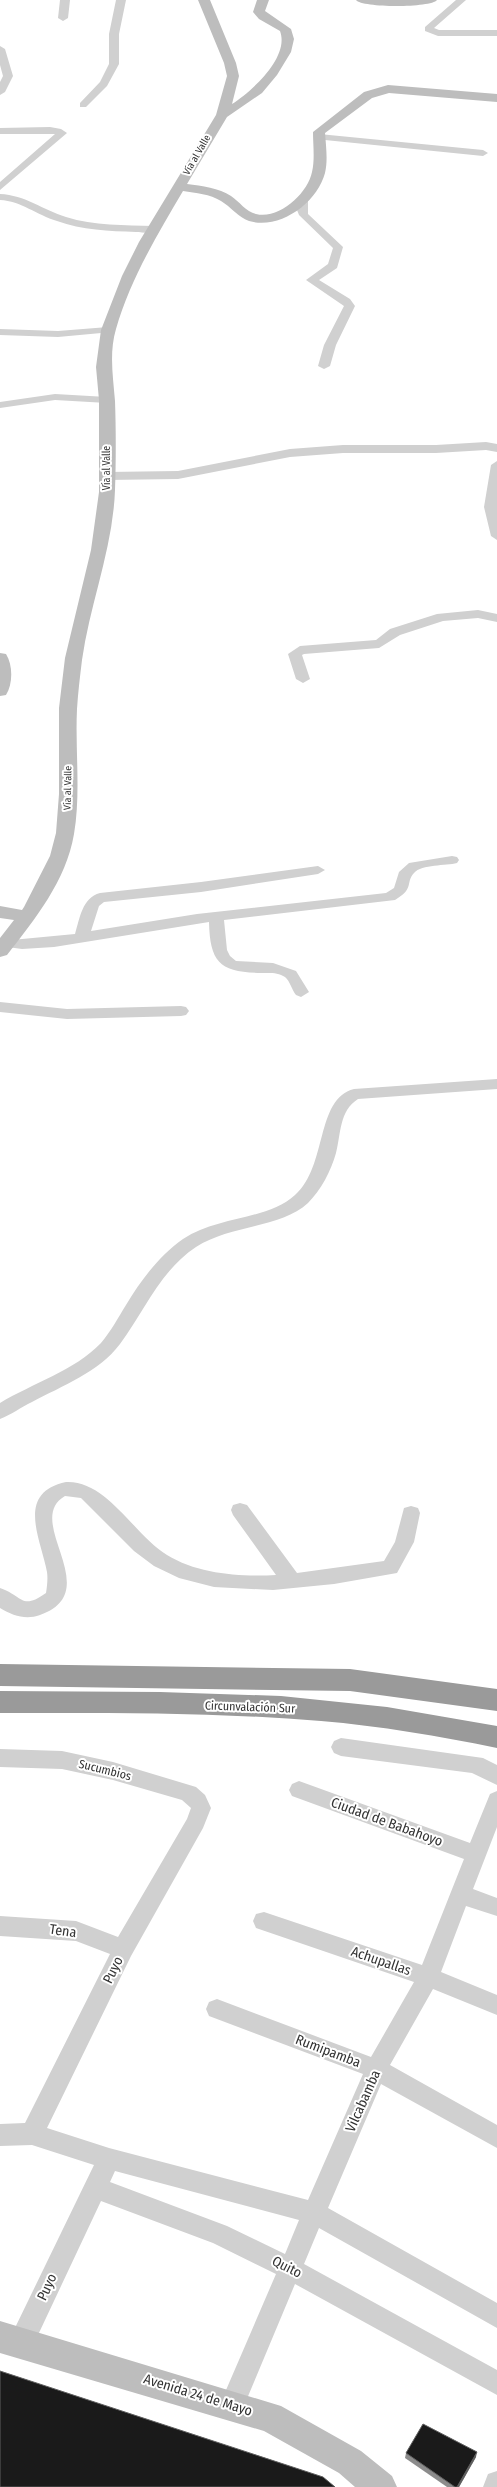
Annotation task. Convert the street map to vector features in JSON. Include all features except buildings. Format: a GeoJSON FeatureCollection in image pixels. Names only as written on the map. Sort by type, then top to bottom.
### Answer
{"type":"FeatureCollection","features":[{"type":"Feature","properties":{"kind":"highway"},"geometry":{"type":"LineString","coordinates":[[8,1673],[350,1680],[497,1700]]}},
{"type":"Feature","properties":{"kind":"highway","name":"Circunvalación Sur"},"geometry":{"type":"LineString","coordinates":[[0,1702],[260,1706],[320,1710],[430,1724],[497,1737]]}},
{"type":"Feature","properties":{"kind":"main road","name":"Vía al Valle"},"geometry":{"type":"LineString","coordinates":[[3,947],[28,917],[59,856],[65,833],[68,794],[68,708],[74,658],[99,550],[104,518],[107,400],[103,368],[108,330],[129,276],[154,229],[222,115],[228,99],[233,76],[230,63],[204,0]]}},
{"type":"Feature","properties":{"kind":"main road"},"geometry":{"type":"LineString","coordinates":[[222,115],[259,92],[270,80],[286,48],[288,36],[285,29],[259,12],[263,0]]}},
{"type":"Feature","properties":{"kind":"main road"},"geometry":{"type":"LineString","coordinates":[[362,0],[393,3],[431,0]]}},
{"type":"Feature","properties":{"kind":"main road"},"geometry":{"type":"LineString","coordinates":[[179,187],[206,191],[223,197],[253,218],[264,219],[287,211],[303,199],[313,186],[319,172],[319,134],[368,95],[388,89],[497,98]]}},
{"type":"Feature","properties":{"kind":"main road"},"geometry":{"type":"LineString","coordinates":[[0,658],[3,670],[0,691]]}},
{"type":"Feature","properties":{"kind":"main road"},"geometry":{"type":"LineString","coordinates":[[0,912],[28,917]]}},
{"type":"Feature","properties":{"kind":"main road","name":"Avenida 24 de Mayo"},"geometry":{"type":"LineString","coordinates":[[10,2340],[232,2404],[270,2417],[350,2462],[381,2487]]}},
{"type":"Feature","properties":{"kind":"street"},"geometry":{"type":"LineString","coordinates":[[63,18],[65,0]]}},
{"type":"Feature","properties":{"kind":"street"},"geometry":{"type":"LineString","coordinates":[[83,105],[98,91],[113,66],[116,57],[113,48],[115,22],[121,0]]}},
{"type":"Feature","properties":{"kind":"street"},"geometry":{"type":"LineString","coordinates":[[461,0],[428,29],[438,33],[497,33]]}},
{"type":"Feature","properties":{"kind":"street"},"geometry":{"type":"LineString","coordinates":[[0,49],[4,56],[8,76],[0,92]]}},
{"type":"Feature","properties":{"kind":"street"},"geometry":{"type":"LineString","coordinates":[[0,131],[17,132],[41,129],[59,131],[62,133],[0,187]]}},
{"type":"Feature","properties":{"kind":"street"},"geometry":{"type":"LineString","coordinates":[[319,134],[422,139],[447,147],[457,147],[470,142]]}},
{"type":"Feature","properties":{"kind":"street"},"geometry":{"type":"LineString","coordinates":[[319,134],[483,153]]}},
{"type":"Feature","properties":{"kind":"street"},"geometry":{"type":"LineString","coordinates":[[0,197],[17,200],[53,217],[77,224],[154,229]]}},
{"type":"Feature","properties":{"kind":"street"},"geometry":{"type":"LineString","coordinates":[[303,199],[302,212],[307,220],[327,235],[338,247],[333,266],[311,280],[346,301],[350,306],[330,345],[324,366]]}},
{"type":"Feature","properties":{"kind":"street"},"geometry":{"type":"LineString","coordinates":[[0,332],[58,334],[108,330]]}},
{"type":"Feature","properties":{"kind":"street"},"geometry":{"type":"LineString","coordinates":[[0,405],[56,397],[107,400]]}},
{"type":"Feature","properties":{"kind":"street"},"geometry":{"type":"LineString","coordinates":[[106,476],[153,477],[178,475],[284,454],[343,449],[436,449],[486,446],[497,448]]}},
{"type":"Feature","properties":{"kind":"street"},"geometry":{"type":"LineString","coordinates":[[497,465],[490,507],[497,536]]}},
{"type":"Feature","properties":{"kind":"street"},"geometry":{"type":"LineString","coordinates":[[303,680],[295,654],[300,650],[380,644],[395,632],[442,617],[478,614],[497,618]]}},
{"type":"Feature","properties":{"kind":"street"},"geometry":{"type":"LineString","coordinates":[[3,947],[216,917],[390,897],[401,890],[406,872],[414,866],[452,860]]}},
{"type":"Feature","properties":{"kind":"street"},"geometry":{"type":"LineString","coordinates":[[81,937],[92,904],[100,898],[201,887],[318,870]]}},
{"type":"Feature","properties":{"kind":"street"},"geometry":{"type":"LineString","coordinates":[[216,917],[219,950],[229,963],[279,969],[289,973],[295,978],[301,992]]}},
{"type":"Feature","properties":{"kind":"street"},"geometry":{"type":"LineString","coordinates":[[0,1007],[23,1011],[95,1014],[181,1011]]}},
{"type":"Feature","properties":{"kind":"street"},"geometry":{"type":"LineString","coordinates":[[0,1412],[27,1394],[95,1358],[118,1335],[136,1302],[156,1275],[182,1248],[225,1226],[276,1215],[294,1206],[311,1190],[328,1153],[339,1107],[345,1098],[354,1094],[497,1084]]}},
{"type":"Feature","properties":{"kind":"street"},"geometry":{"type":"LineString","coordinates":[[0,1596],[17,1608],[30,1611],[41,1608],[55,1597],[57,1573],[43,1520],[48,1500],[57,1491],[73,1488],[88,1493],[160,1560],[184,1571],[219,1579],[265,1583],[390,1568],[401,1554],[408,1536],[411,1513]]}},
{"type":"Feature","properties":{"kind":"street"},"geometry":{"type":"LineString","coordinates":[[240,1510],[291,1580]]}},
{"type":"Feature","properties":{"kind":"street"},"geometry":{"type":"LineString","coordinates":[[341,1747],[483,1766],[497,1776]]}},
{"type":"Feature","properties":{"kind":"street","name":"Sucumbios"},"geometry":{"type":"LineString","coordinates":[[0,1758],[62,1760],[113,1772],[189,1793],[198,1801],[201,1808]]}},
{"type":"Feature","properties":{"kind":"street","name":"Ciudad de Babahoyo"},"geometry":{"type":"LineString","coordinates":[[299,1790],[476,1854]]}},
{"type":"Feature","properties":{"kind":"street","name":"Vilcabamba"},"geometry":{"type":"LineString","coordinates":[[232,2404],[376,2069],[428,1977],[497,1800]]}},
{"type":"Feature","properties":{"kind":"street","name":"Puyo"},"geometry":{"type":"LineString","coordinates":[[32,2134],[123,1949],[196,1822],[201,1808]]}},
{"type":"Feature","properties":{"kind":"street"},"geometry":{"type":"LineString","coordinates":[[460,1894],[497,1907]]}},
{"type":"Feature","properties":{"kind":"street","name":"Achupallas"},"geometry":{"type":"LineString","coordinates":[[264,1921],[428,1977],[497,2005]]}},
{"type":"Feature","properties":{"kind":"street","name":"Tena"},"geometry":{"type":"LineString","coordinates":[[0,1926],[76,1931],[123,1949]]}},
{"type":"Feature","properties":{"kind":"street","name":"Rumipamba"},"geometry":{"type":"LineString","coordinates":[[217,2008],[376,2069],[497,2137]]}},
{"type":"Feature","properties":{"kind":"street"},"geometry":{"type":"LineString","coordinates":[[0,2135],[32,2134],[109,2159],[315,2213],[497,2316]]}},
{"type":"Feature","properties":{"kind":"street"},"geometry":{"type":"LineString","coordinates":[[94,2187],[109,2159]]}},
{"type":"Feature","properties":{"kind":"street","name":"Puyo"},"geometry":{"type":"LineString","coordinates":[[10,2340],[94,2187]]}},
{"type":"Feature","properties":{"kind":"street","name":"Quito"},"geometry":{"type":"LineString","coordinates":[[94,2187],[219,2234],[291,2269],[497,2383]]}},
{"type":"Feature","properties":{"kind":"street"},"geometry":{"type":"LineString","coordinates":[[495,2487],[497,2483]]}}]}
